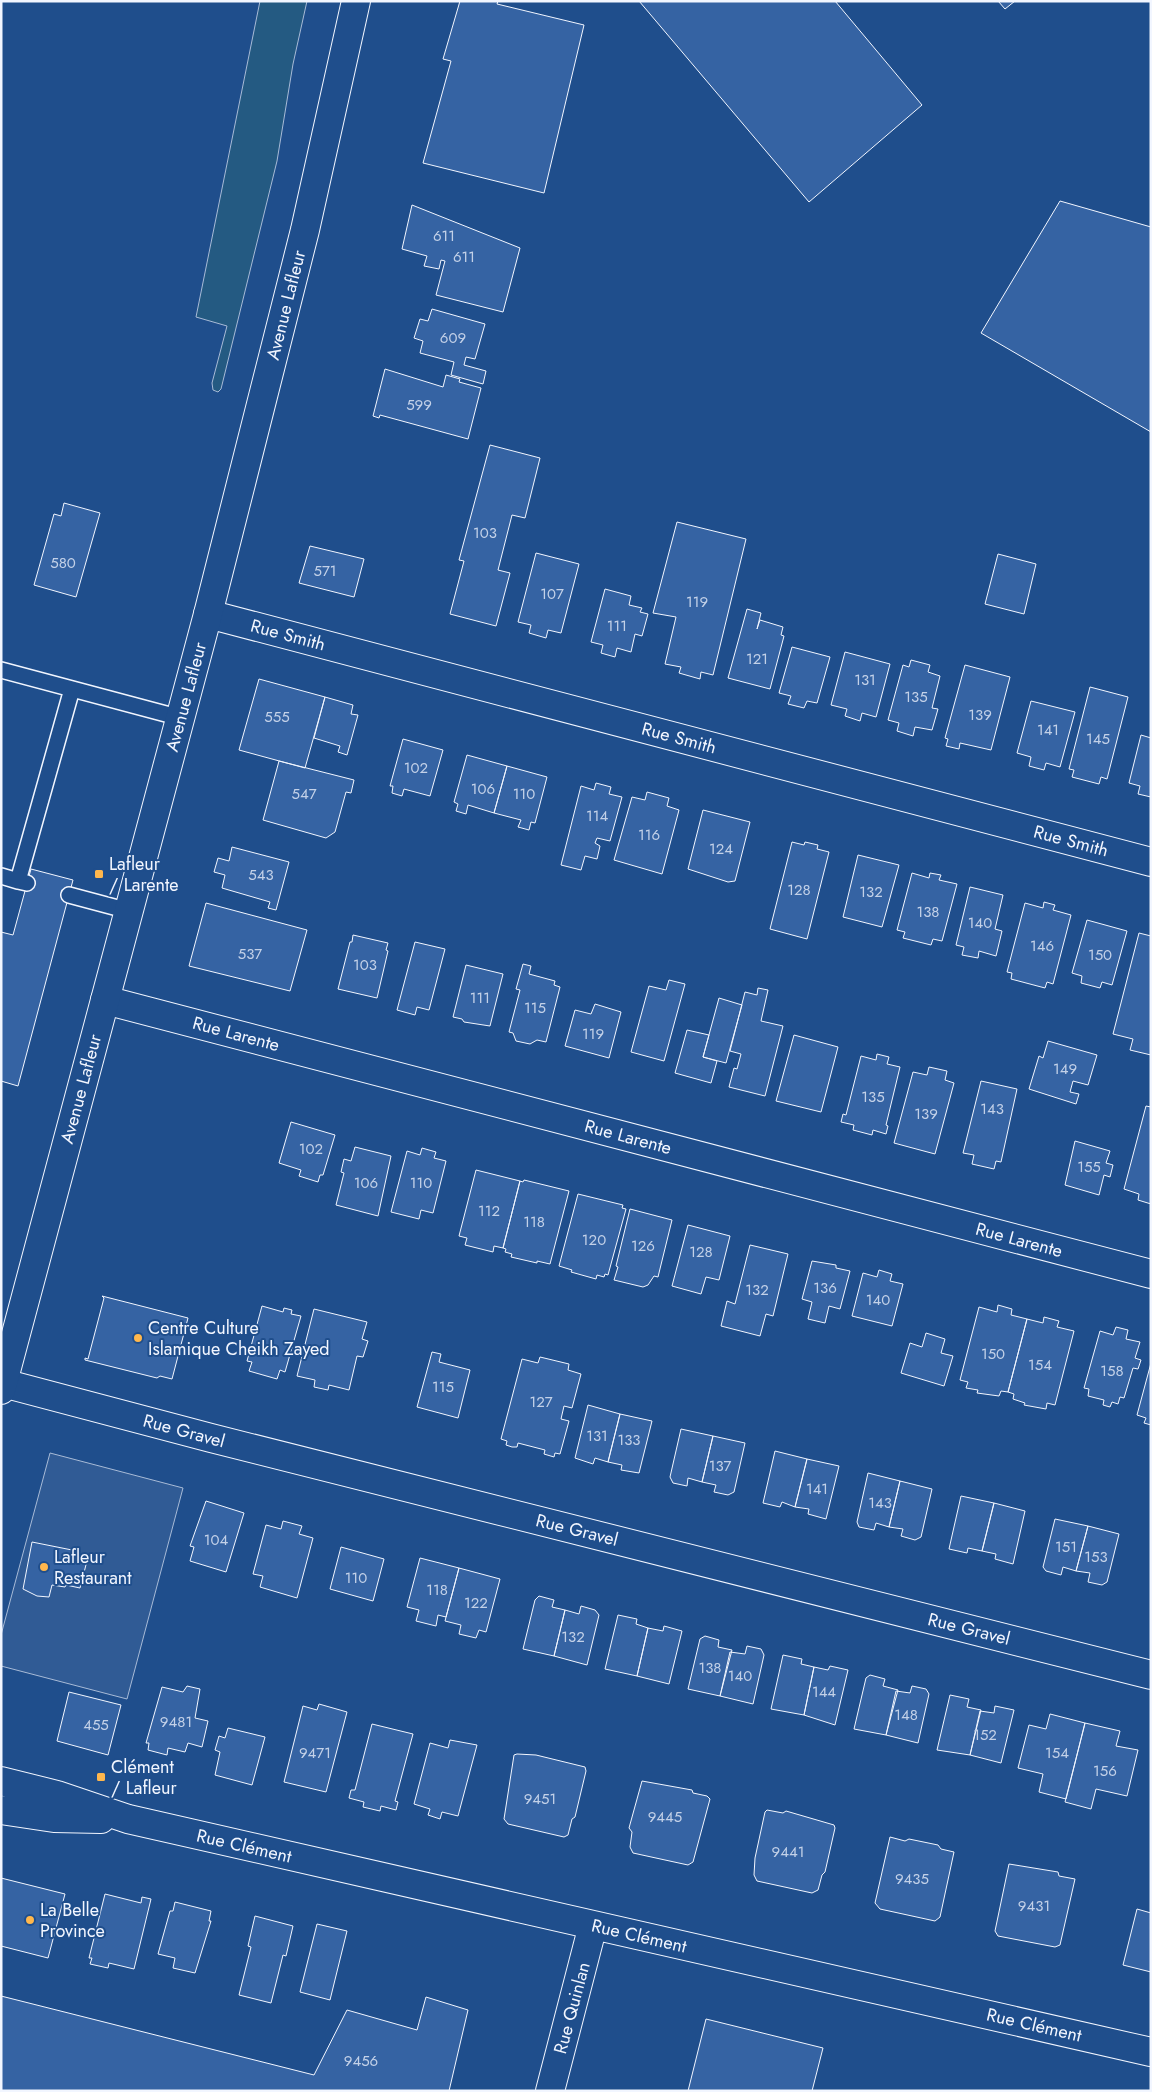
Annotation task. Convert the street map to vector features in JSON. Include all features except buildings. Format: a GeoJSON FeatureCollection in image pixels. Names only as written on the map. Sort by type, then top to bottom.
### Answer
{"type":"FeatureCollection","features":[{"type":"Feature","properties":{"kind":"street","name":"Avenue Lafleur"},"geometry":{"type":"LineString","coordinates":[[2,1387],[208,614],[305,230],[356,1]]}},
{"type":"Feature","properties":{"kind":"street","name":"Rue Smith"},"geometry":{"type":"LineString","coordinates":[[208,614],[1151,862]]}},
{"type":"Feature","properties":{"kind":"street","name":"Rue Larente"},"geometry":{"type":"LineString","coordinates":[[105,1000],[1151,1274]]}},
{"type":"Feature","properties":{"kind":"street","name":"Rue Gravel"},"geometry":{"type":"LineString","coordinates":[[2,1387],[1151,1675]]}},
{"type":"Feature","properties":{"kind":"street","name":"Rue Clément"},"geometry":{"type":"LineString","coordinates":[[1,1782],[57,1795],[128,1819],[1151,2052]]}},
{"type":"Feature","properties":{"kind":"street","name":"Rue Clément"},"geometry":{"type":"LineString","coordinates":[[1,1810],[54,1818],[128,1819]]}},
{"type":"Feature","properties":{"kind":"street","name":"Rue Quinlan"},"geometry":{"type":"LineString","coordinates":[[550,2091],[593,1925]]}},
{"type":"Feature","properties":{"kind":"lane"},"geometry":{"type":"LineString","coordinates":[[1,670],[181,718]]}},
{"type":"Feature","properties":{"kind":"lane"},"geometry":{"type":"LineString","coordinates":[[1,876],[22,882],[72,689]]}},
{"type":"Feature","properties":{"kind":"lane"},"geometry":{"type":"LineString","coordinates":[[69,895],[129,911]]}},
{"type":"Feature","properties":{"kind":"shaded area"},"geometry":{"type":"Polygon","coordinates":[[[260,1],[307,1],[293,64],[277,161],[221,389],[218,392],[213,390],[212,383],[227,326],[196,317],[260,1]]]}},
{"type":"Feature","properties":{"kind":"shaded area"},"geometry":{"type":"Polygon","coordinates":[[[50,1453],[183,1488],[127,1699],[1,1666],[1,1635],[50,1453]]]}},
{"type":"Feature","properties":{"kind":"place","name":"Lafleur / Larente"},"geometry":{"type":"Point","coordinates":[99,874]}},
{"type":"Feature","properties":{"kind":"place","name":"Centre Culture Islamique Cheikh Zayed"},"geometry":{"type":"Point","coordinates":[138,1338]}},
{"type":"Feature","properties":{"kind":"place","name":"Lafleur Restaurant"},"geometry":{"type":"Point","coordinates":[44,1567]}},
{"type":"Feature","properties":{"kind":"place","name":"Clément / Lafleur"},"geometry":{"type":"Point","coordinates":[101,1777]}},
{"type":"Feature","properties":{"kind":"place","name":"La Belle Province"},"geometry":{"type":"Point","coordinates":[30,1920]}}]}
